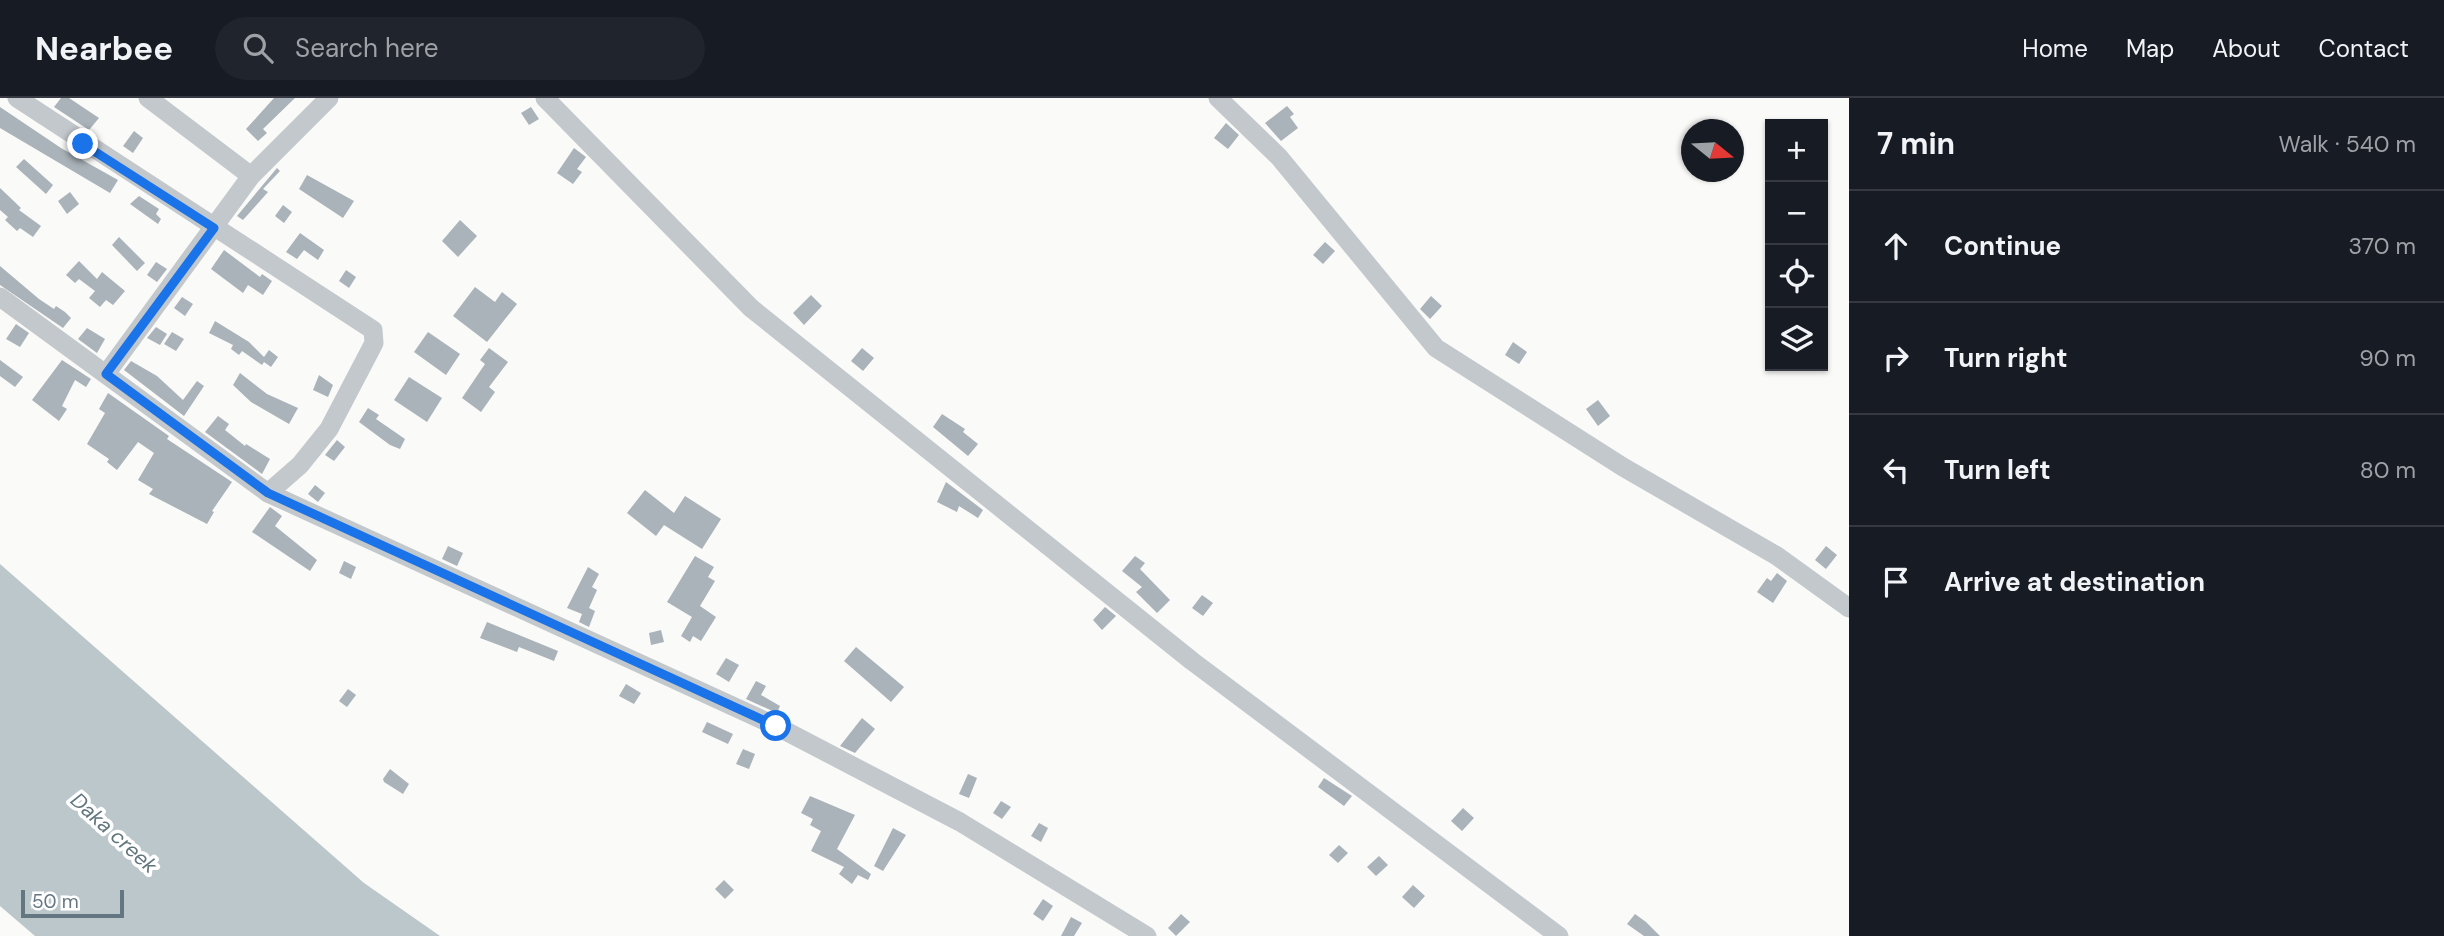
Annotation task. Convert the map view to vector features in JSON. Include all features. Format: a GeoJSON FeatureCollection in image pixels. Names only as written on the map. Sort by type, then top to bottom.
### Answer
{"type":"FeatureCollection","features":[{"type":"Feature","properties":{"kind":"street"},"geometry":{"type":"LineString","coordinates":[[17,98],[373,330],[376,335],[329,429],[300,465],[268,493]]}},
{"type":"Feature","properties":{"kind":"street"},"geometry":{"type":"LineString","coordinates":[[148,98],[251,176]]}},
{"type":"Feature","properties":{"kind":"street"},"geometry":{"type":"LineString","coordinates":[[106,374],[251,176],[329,98]]}},
{"type":"Feature","properties":{"kind":"street"},"geometry":{"type":"LineString","coordinates":[[545,98],[751,308],[1192,661],[1559,936]]}},
{"type":"Feature","properties":{"kind":"street"},"geometry":{"type":"LineString","coordinates":[[1218,98],[1279,157],[1436,348],[1623,467],[1777,556],[1849,608]]}},
{"type":"Feature","properties":{"kind":"street"},"geometry":{"type":"LineString","coordinates":[[0,297],[268,493],[776,726],[960,822],[1147,936]]}},
{"type":"Feature","properties":{"kind":"water","name":"Daka creek"},"geometry":{"type":"Polygon","coordinates":[[[0,564],[364,883],[440,936],[35,936],[0,906],[0,564]]]}},
{"type":"Feature","properties":{"kind":"building"},"geometry":{"type":"Polygon","coordinates":[[[61,98],[69,98],[99,118],[89,130],[54,107],[61,98]]]}},
{"type":"Feature","properties":{"kind":"building"},"geometry":{"type":"Polygon","coordinates":[[[274,98],[295,98],[263,129],[267,133],[258,141],[246,129],[274,98]]]}},
{"type":"Feature","properties":{"kind":"building"},"geometry":{"type":"Polygon","coordinates":[[[1287,106],[1294,114],[1290,117],[1298,128],[1281,141],[1265,123],[1287,106]]]}},
{"type":"Feature","properties":{"kind":"building"},"geometry":{"type":"Polygon","coordinates":[[[0,107],[61,148],[118,180],[110,193],[0,128],[0,107]]]}},
{"type":"Feature","properties":{"kind":"building"},"geometry":{"type":"Polygon","coordinates":[[[531,107],[539,119],[529,125],[521,113],[531,107]]]}},
{"type":"Feature","properties":{"kind":"building"},"geometry":{"type":"Polygon","coordinates":[[[1226,123],[1239,135],[1228,149],[1214,138],[1226,123]]]}},
{"type":"Feature","properties":{"kind":"building"},"geometry":{"type":"Polygon","coordinates":[[[134,131],[143,138],[133,153],[123,146],[134,131]]]}},
{"type":"Feature","properties":{"kind":"building"},"geometry":{"type":"Polygon","coordinates":[[[574,148],[586,157],[577,169],[582,172],[573,184],[557,173],[574,148]]]}},
{"type":"Feature","properties":{"kind":"building"},"geometry":{"type":"Polygon","coordinates":[[[24,159],[53,185],[46,194],[16,167],[24,159]]]}},
{"type":"Feature","properties":{"kind":"building"},"geometry":{"type":"Polygon","coordinates":[[[277,168],[280,171],[263,189],[268,192],[243,220],[237,216],[277,168]]]}},
{"type":"Feature","properties":{"kind":"building"},"geometry":{"type":"Polygon","coordinates":[[[307,175],[354,201],[343,218],[299,189],[307,175]]]}},
{"type":"Feature","properties":{"kind":"building"},"geometry":{"type":"Polygon","coordinates":[[[0,188],[21,208],[19,210],[41,226],[33,237],[20,228],[17,231],[5,220],[8,217],[0,210],[0,188]]]}},
{"type":"Feature","properties":{"kind":"building"},"geometry":{"type":"Polygon","coordinates":[[[70,192],[79,204],[67,214],[58,201],[70,192]]]}},
{"type":"Feature","properties":{"kind":"building"},"geometry":{"type":"Polygon","coordinates":[[[139,196],[159,209],[156,214],[161,219],[158,224],[130,204],[139,196]]]}},
{"type":"Feature","properties":{"kind":"building"},"geometry":{"type":"Polygon","coordinates":[[[283,205],[292,212],[284,223],[275,216],[283,205]]]}},
{"type":"Feature","properties":{"kind":"building"},"geometry":{"type":"Polygon","coordinates":[[[460,220],[477,236],[458,257],[442,241],[460,220]]]}},
{"type":"Feature","properties":{"kind":"building"},"geometry":{"type":"Polygon","coordinates":[[[300,233],[324,250],[318,260],[304,250],[297,259],[286,252],[300,233]]]}},
{"type":"Feature","properties":{"kind":"building"},"geometry":{"type":"Polygon","coordinates":[[[119,237],[145,263],[137,271],[112,245],[119,237]]]}},
{"type":"Feature","properties":{"kind":"building"},"geometry":{"type":"Polygon","coordinates":[[[1325,242],[1335,251],[1323,264],[1313,255],[1325,242]]]}},
{"type":"Feature","properties":{"kind":"building"},"geometry":{"type":"Polygon","coordinates":[[[224,250],[260,277],[262,274],[272,281],[263,295],[248,285],[243,293],[211,269],[224,250]]]}},
{"type":"Feature","properties":{"kind":"building"},"geometry":{"type":"Polygon","coordinates":[[[79,261],[97,279],[102,272],[125,291],[113,305],[106,300],[100,307],[89,298],[95,291],[79,279],[75,283],[66,275],[79,261]]]}},
{"type":"Feature","properties":{"kind":"building"},"geometry":{"type":"Polygon","coordinates":[[[156,262],[167,269],[157,282],[147,275],[156,262]]]}},
{"type":"Feature","properties":{"kind":"building"},"geometry":{"type":"Polygon","coordinates":[[[0,266],[39,299],[54,309],[56,306],[65,312],[71,318],[63,328],[0,285],[0,266]]]}},
{"type":"Feature","properties":{"kind":"building"},"geometry":{"type":"Polygon","coordinates":[[[346,270],[356,277],[349,288],[339,281],[346,270]]]}},
{"type":"Feature","properties":{"kind":"building"},"geometry":{"type":"Polygon","coordinates":[[[475,287],[495,302],[502,292],[517,304],[487,342],[453,316],[475,287]]]}},
{"type":"Feature","properties":{"kind":"building"},"geometry":{"type":"Polygon","coordinates":[[[811,295],[822,306],[804,325],[793,313],[811,295]]]}},
{"type":"Feature","properties":{"kind":"building"},"geometry":{"type":"Polygon","coordinates":[[[1431,296],[1442,306],[1430,319],[1420,309],[1431,296]]]}},
{"type":"Feature","properties":{"kind":"building"},"geometry":{"type":"Polygon","coordinates":[[[182,297],[193,304],[185,316],[174,308],[182,297]]]}},
{"type":"Feature","properties":{"kind":"building"},"geometry":{"type":"Polygon","coordinates":[[[215,321],[249,342],[264,357],[269,350],[278,357],[271,367],[264,362],[262,365],[242,351],[239,355],[231,349],[233,345],[209,333],[215,321]]]}},
{"type":"Feature","properties":{"kind":"building"},"geometry":{"type":"Polygon","coordinates":[[[16,324],[29,333],[20,347],[6,339],[16,324]]]}},
{"type":"Feature","properties":{"kind":"building"},"geometry":{"type":"Polygon","coordinates":[[[156,327],[167,334],[160,345],[147,338],[156,327]]]}},
{"type":"Feature","properties":{"kind":"building"},"geometry":{"type":"Polygon","coordinates":[[[87,328],[105,339],[97,353],[78,339],[87,328]]]}},
{"type":"Feature","properties":{"kind":"building"},"geometry":{"type":"Polygon","coordinates":[[[172,332],[184,339],[176,351],[164,344],[172,332]]]}},
{"type":"Feature","properties":{"kind":"building"},"geometry":{"type":"Polygon","coordinates":[[[428,332],[460,354],[446,375],[414,352],[428,332]]]}},
{"type":"Feature","properties":{"kind":"building"},"geometry":{"type":"Polygon","coordinates":[[[1513,342],[1527,352],[1519,364],[1505,355],[1513,342]]]}},
{"type":"Feature","properties":{"kind":"building"},"geometry":{"type":"Polygon","coordinates":[[[489,348],[508,362],[489,387],[495,392],[481,412],[462,398],[485,364],[480,360],[489,348]]]}},
{"type":"Feature","properties":{"kind":"building"},"geometry":{"type":"Polygon","coordinates":[[[862,348],[874,358],[863,371],[851,361],[862,348]]]}},
{"type":"Feature","properties":{"kind":"building"},"geometry":{"type":"Polygon","coordinates":[[[0,360],[23,377],[15,387],[0,376],[0,360]]]}},
{"type":"Feature","properties":{"kind":"building"},"geometry":{"type":"Polygon","coordinates":[[[62,360],[91,379],[86,387],[75,380],[62,406],[67,409],[59,421],[32,400],[62,360]]]}},
{"type":"Feature","properties":{"kind":"building"},"geometry":{"type":"Polygon","coordinates":[[[131,361],[157,376],[183,400],[197,381],[204,386],[184,416],[124,370],[131,361]]]}},
{"type":"Feature","properties":{"kind":"building"},"geometry":{"type":"Polygon","coordinates":[[[240,373],[267,394],[298,408],[289,424],[251,402],[233,385],[240,373]]]}},
{"type":"Feature","properties":{"kind":"building"},"geometry":{"type":"Polygon","coordinates":[[[319,375],[333,385],[328,397],[313,390],[319,375]]]}},
{"type":"Feature","properties":{"kind":"building"},"geometry":{"type":"Polygon","coordinates":[[[409,377],[442,398],[427,422],[394,400],[409,377]]]}},
{"type":"Feature","properties":{"kind":"building"},"geometry":{"type":"Polygon","coordinates":[[[108,393],[169,436],[167,439],[232,482],[212,511],[214,512],[207,524],[149,494],[153,489],[138,480],[154,453],[138,442],[117,470],[107,462],[109,459],[87,444],[105,413],[99,409],[108,393]]]}},
{"type":"Feature","properties":{"kind":"building"},"geometry":{"type":"Polygon","coordinates":[[[1598,400],[1610,416],[1598,426],[1586,409],[1598,400]]]}},
{"type":"Feature","properties":{"kind":"building"},"geometry":{"type":"Polygon","coordinates":[[[368,408],[379,415],[376,419],[405,439],[400,449],[390,445],[359,422],[368,408]]]}},
{"type":"Feature","properties":{"kind":"building"},"geometry":{"type":"Polygon","coordinates":[[[942,414],[965,429],[963,432],[978,444],[968,456],[933,427],[942,414]]]}},
{"type":"Feature","properties":{"kind":"building"},"geometry":{"type":"Polygon","coordinates":[[[218,416],[229,424],[225,430],[245,446],[246,444],[270,459],[262,474],[205,432],[218,416]]]}},
{"type":"Feature","properties":{"kind":"building"},"geometry":{"type":"Polygon","coordinates":[[[337,440],[345,447],[334,461],[325,455],[337,440]]]}},
{"type":"Feature","properties":{"kind":"building"},"geometry":{"type":"Polygon","coordinates":[[[946,482],[983,510],[978,518],[959,506],[957,512],[937,502],[946,482]]]}},
{"type":"Feature","properties":{"kind":"building"},"geometry":{"type":"Polygon","coordinates":[[[315,485],[325,493],[318,502],[308,494],[315,485]]]}},
{"type":"Feature","properties":{"kind":"building"},"geometry":{"type":"Polygon","coordinates":[[[645,490],[674,513],[685,496],[721,519],[702,549],[664,525],[656,536],[627,513],[645,490]]]}},
{"type":"Feature","properties":{"kind":"building"},"geometry":{"type":"Polygon","coordinates":[[[270,507],[282,516],[275,526],[317,560],[310,571],[252,532],[270,507]]]}},
{"type":"Feature","properties":{"kind":"building"},"geometry":{"type":"Polygon","coordinates":[[[448,546],[463,553],[457,566],[442,559],[448,546]]]}},
{"type":"Feature","properties":{"kind":"building"},"geometry":{"type":"Polygon","coordinates":[[[1826,546],[1837,555],[1826,569],[1815,560],[1826,546]]]}},
{"type":"Feature","properties":{"kind":"building"},"geometry":{"type":"Polygon","coordinates":[[[695,556],[714,567],[708,577],[715,581],[700,606],[716,617],[701,641],[693,636],[690,642],[681,636],[692,617],[667,602],[695,556]]]}},
{"type":"Feature","properties":{"kind":"building"},"geometry":{"type":"Polygon","coordinates":[[[1135,556],[1145,563],[1140,569],[1170,600],[1157,613],[1136,592],[1142,587],[1122,571],[1135,556]]]}},
{"type":"Feature","properties":{"kind":"building"},"geometry":{"type":"Polygon","coordinates":[[[344,561],[356,567],[351,579],[339,573],[344,561]]]}},
{"type":"Feature","properties":{"kind":"building"},"geometry":{"type":"Polygon","coordinates":[[[588,567],[599,574],[592,587],[597,590],[589,608],[595,611],[589,627],[579,622],[582,614],[567,608],[588,567]]]}},
{"type":"Feature","properties":{"kind":"building"},"geometry":{"type":"Polygon","coordinates":[[[1777,573],[1787,581],[1773,603],[1757,592],[1767,578],[1771,581],[1777,573]]]}},
{"type":"Feature","properties":{"kind":"building"},"geometry":{"type":"Polygon","coordinates":[[[1202,595],[1213,603],[1203,616],[1192,608],[1202,595]]]}},
{"type":"Feature","properties":{"kind":"building"},"geometry":{"type":"Polygon","coordinates":[[[1105,607],[1116,616],[1102,630],[1093,620],[1105,607]]]}},
{"type":"Feature","properties":{"kind":"building"},"geometry":{"type":"Polygon","coordinates":[[[487,622],[558,651],[554,661],[519,647],[517,652],[480,638],[487,622]]]}},
{"type":"Feature","properties":{"kind":"building"},"geometry":{"type":"Polygon","coordinates":[[[661,630],[664,642],[651,645],[649,633],[661,630]]]}},
{"type":"Feature","properties":{"kind":"building"},"geometry":{"type":"Polygon","coordinates":[[[856,647],[904,687],[891,702],[844,661],[856,647]]]}},
{"type":"Feature","properties":{"kind":"building"},"geometry":{"type":"Polygon","coordinates":[[[726,658],[739,665],[729,682],[716,674],[726,658]]]}},
{"type":"Feature","properties":{"kind":"building"},"geometry":{"type":"Polygon","coordinates":[[[756,681],[766,686],[761,695],[780,706],[777,713],[746,699],[756,681]]]}},
{"type":"Feature","properties":{"kind":"building"},"geometry":{"type":"Polygon","coordinates":[[[626,684],[641,693],[634,704],[619,696],[626,684]]]}},
{"type":"Feature","properties":{"kind":"building"},"geometry":{"type":"Polygon","coordinates":[[[348,689],[356,695],[347,707],[339,701],[348,689]]]}},
{"type":"Feature","properties":{"kind":"building"},"geometry":{"type":"Polygon","coordinates":[[[862,718],[875,729],[855,753],[840,746],[862,718]]]}},
{"type":"Feature","properties":{"kind":"building"},"geometry":{"type":"Polygon","coordinates":[[[707,722],[733,734],[728,744],[702,732],[707,722]]]}},
{"type":"Feature","properties":{"kind":"building"},"geometry":{"type":"Polygon","coordinates":[[[743,749],[755,754],[749,769],[736,764],[743,749]]]}},
{"type":"Feature","properties":{"kind":"building"},"geometry":{"type":"Polygon","coordinates":[[[390,769],[409,784],[403,794],[384,782],[383,779],[390,769]]]}},
{"type":"Feature","properties":{"kind":"building"},"geometry":{"type":"Polygon","coordinates":[[[968,774],[977,778],[969,798],[959,794],[968,774]]]}},
{"type":"Feature","properties":{"kind":"building"},"geometry":{"type":"Polygon","coordinates":[[[1324,778],[1352,796],[1344,806],[1318,787],[1324,778]]]}},
{"type":"Feature","properties":{"kind":"building"},"geometry":{"type":"Polygon","coordinates":[[[810,796],[855,815],[837,849],[871,874],[868,880],[858,875],[852,884],[839,874],[844,867],[811,851],[821,831],[810,825],[813,819],[801,813],[810,796]]]}},
{"type":"Feature","properties":{"kind":"building"},"geometry":{"type":"Polygon","coordinates":[[[1001,801],[1011,807],[1002,819],[993,813],[1001,801]]]}},
{"type":"Feature","properties":{"kind":"building"},"geometry":{"type":"Polygon","coordinates":[[[1463,808],[1474,818],[1462,831],[1451,821],[1463,808]]]}},
{"type":"Feature","properties":{"kind":"building"},"geometry":{"type":"Polygon","coordinates":[[[1039,823],[1048,828],[1041,842],[1031,836],[1039,823]]]}},
{"type":"Feature","properties":{"kind":"building"},"geometry":{"type":"Polygon","coordinates":[[[893,828],[906,835],[883,871],[874,866],[893,828]]]}},
{"type":"Feature","properties":{"kind":"building"},"geometry":{"type":"Polygon","coordinates":[[[1339,845],[1348,853],[1338,863],[1329,855],[1339,845]]]}},
{"type":"Feature","properties":{"kind":"building"},"geometry":{"type":"Polygon","coordinates":[[[1379,856],[1388,865],[1376,876],[1367,867],[1379,856]]]}},
{"type":"Feature","properties":{"kind":"building"},"geometry":{"type":"Polygon","coordinates":[[[724,880],[734,890],[725,899],[715,889],[724,880]]]}},
{"type":"Feature","properties":{"kind":"building"},"geometry":{"type":"Polygon","coordinates":[[[1413,885],[1425,896],[1414,908],[1402,897],[1413,885]]]}},
{"type":"Feature","properties":{"kind":"building"},"geometry":{"type":"Polygon","coordinates":[[[1043,899],[1053,906],[1043,921],[1033,914],[1043,899]]]}},
{"type":"Feature","properties":{"kind":"building"},"geometry":{"type":"Polygon","coordinates":[[[1181,914],[1190,922],[1176,936],[1168,928],[1181,914]]]}},
{"type":"Feature","properties":{"kind":"building"},"geometry":{"type":"Polygon","coordinates":[[[1635,914],[1660,936],[1644,936],[1627,924],[1635,914]]]}},
{"type":"Feature","properties":{"kind":"building"},"geometry":{"type":"Polygon","coordinates":[[[1071,917],[1082,923],[1074,936],[1061,936],[1071,917]]]}},
{"type":"Feature","properties":{"kind":"route"},"geometry":{"type":"LineString","coordinates":[[83,144],[214,228],[106,374],[268,493],[776,726]]}}]}
